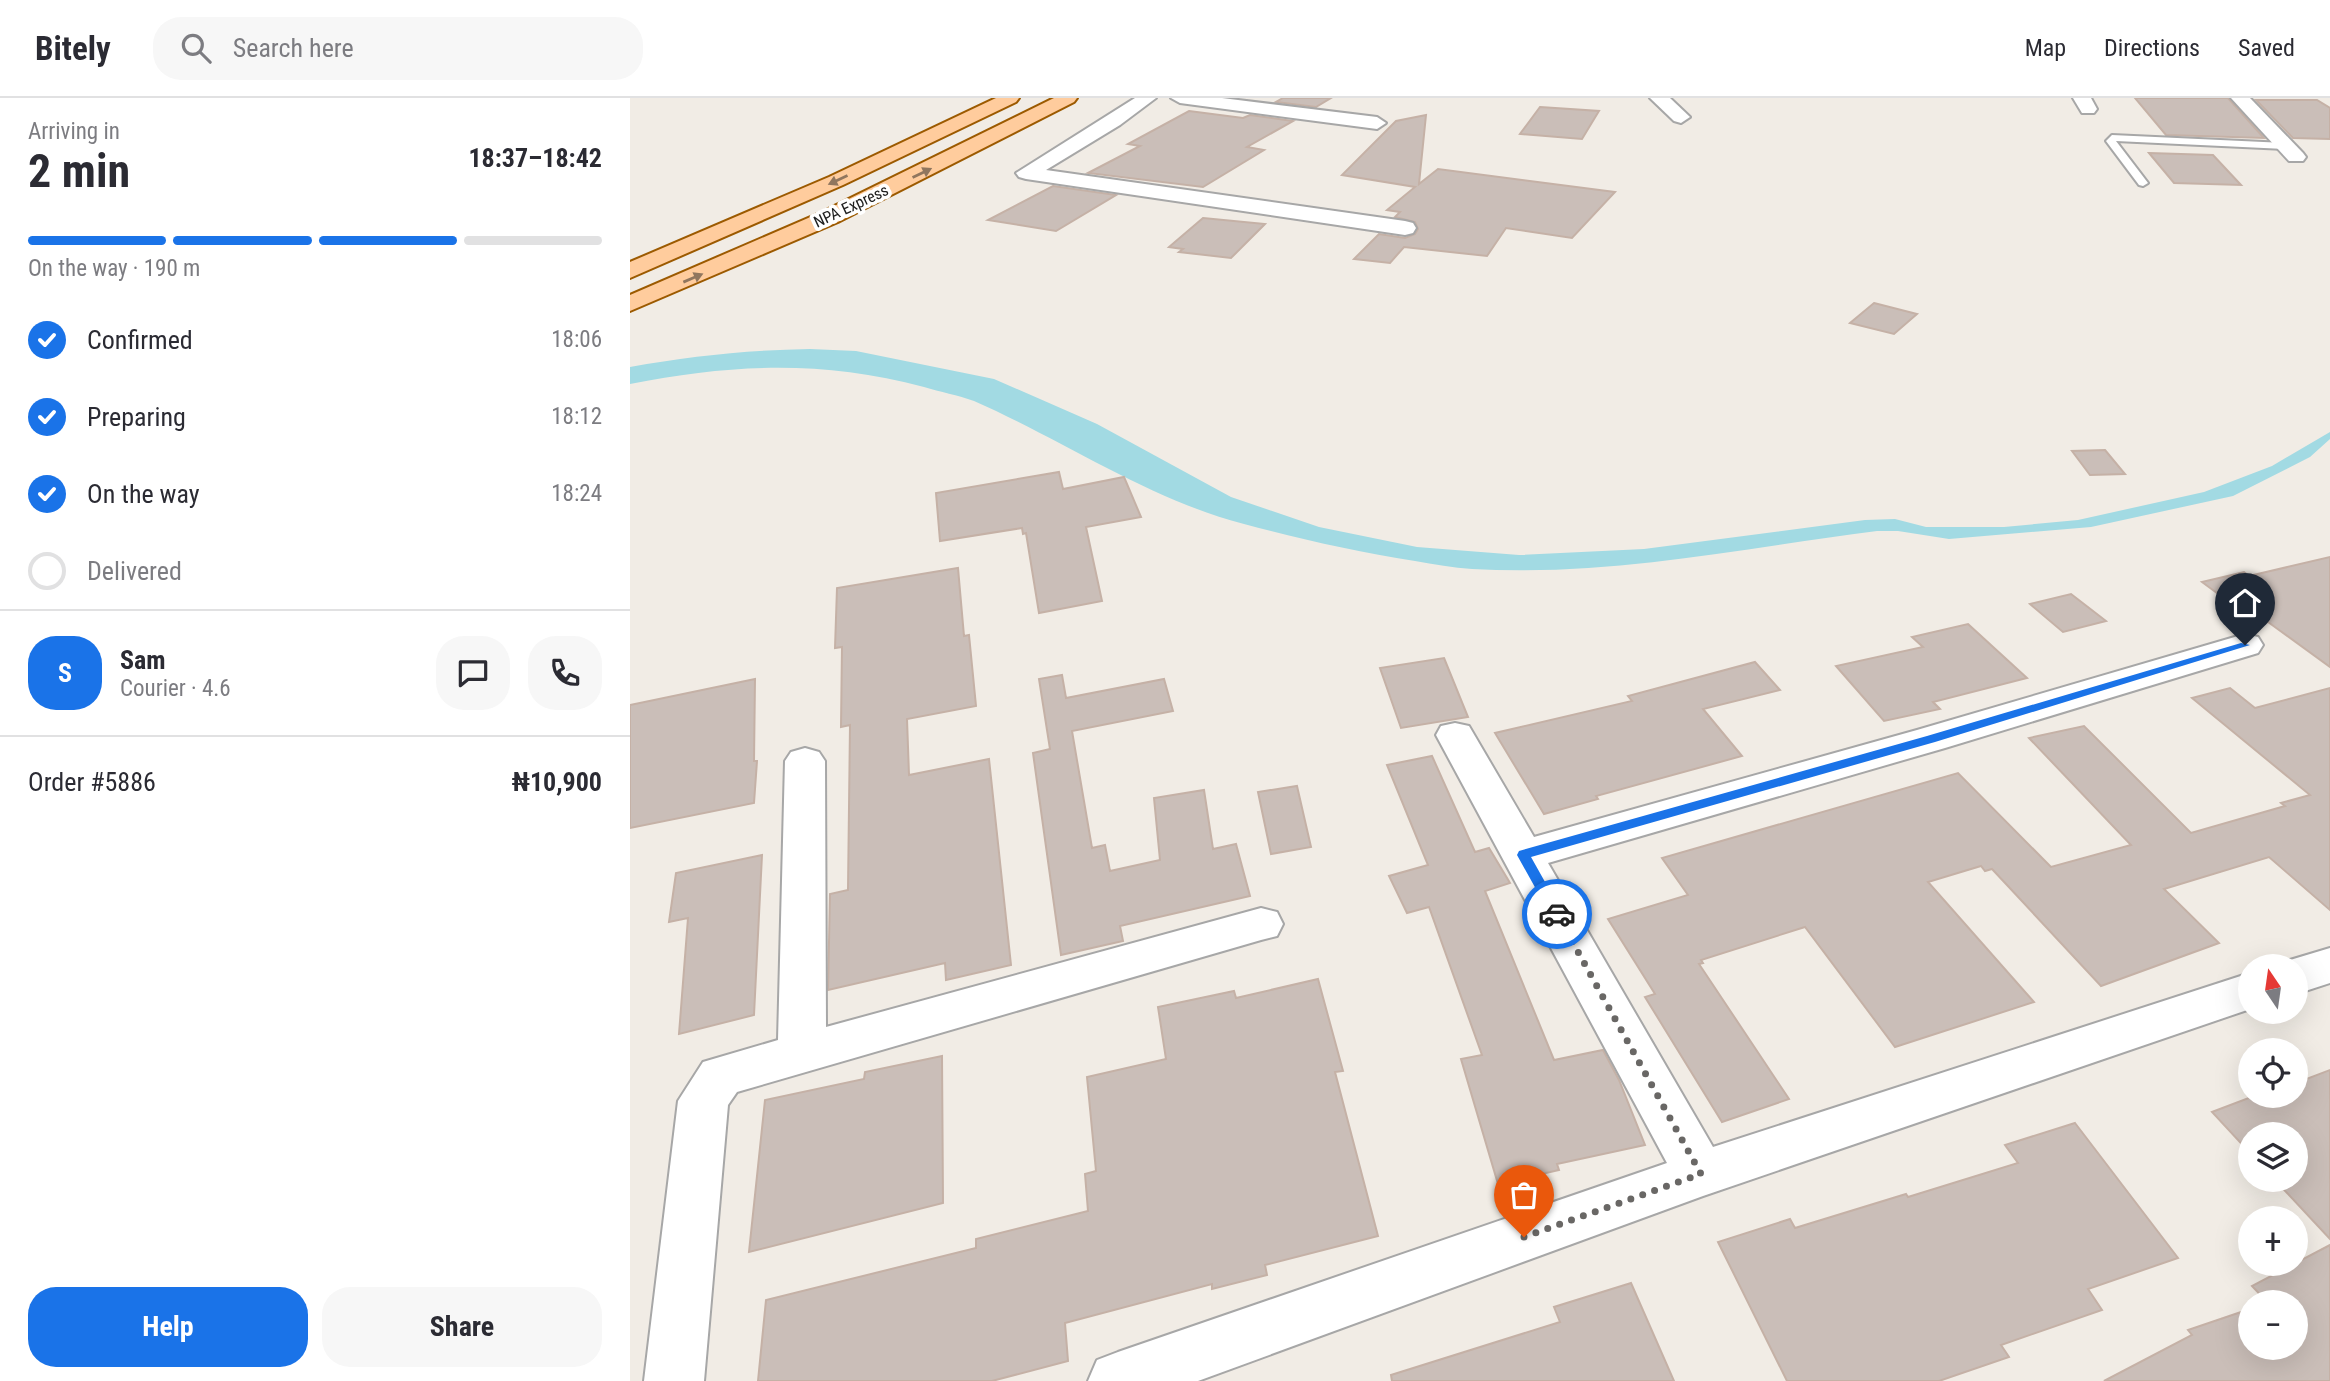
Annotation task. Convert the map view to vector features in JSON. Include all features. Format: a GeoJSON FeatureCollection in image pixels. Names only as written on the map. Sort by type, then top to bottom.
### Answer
{"type":"FeatureCollection","features":[{"type":"Feature","properties":{"kind":"main road","name":"NPA Express"},"geometry":{"type":"LineString","coordinates":[[630,271],[836,181],[1010,98]]}},
{"type":"Feature","properties":{"kind":"main road","name":"NPA Express"},"geometry":{"type":"LineString","coordinates":[[630,304],[830,217],[1068,98]]}},
{"type":"Feature","properties":{"kind":"street"},"geometry":{"type":"LineString","coordinates":[[1147,98],[1026,173],[1405,228]]}},
{"type":"Feature","properties":{"kind":"street"},"geometry":{"type":"LineString","coordinates":[[1180,98],[1377,123]]}},
{"type":"Feature","properties":{"kind":"street"},"geometry":{"type":"LineString","coordinates":[[1659,98],[1681,117]]}},
{"type":"Feature","properties":{"kind":"street"},"geometry":{"type":"LineString","coordinates":[[2240,98],[2290,151]]}},
{"type":"Feature","properties":{"kind":"street"},"geometry":{"type":"LineString","coordinates":[[1524,855],[1931,739],[2245,645]]}},
{"type":"Feature","properties":{"kind":"street"},"geometry":{"type":"LineString","coordinates":[[1455,736],[1701,1174]]}},
{"type":"Feature","properties":{"kind":"street"},"geometry":{"type":"LineString","coordinates":[[802,1052],[805,761]]}},
{"type":"Feature","properties":{"kind":"street"},"geometry":{"type":"LineString","coordinates":[[674,1381],[703,1101],[720,1076],[1261,924]]}},
{"type":"Feature","properties":{"kind":"street"},"geometry":{"type":"LineString","coordinates":[[2308,972],[2330,965]]}},
{"type":"Feature","properties":{"kind":"street"},"geometry":{"type":"LineString","coordinates":[[1118,1381],[1701,1174],[2238,995]]}},
{"type":"Feature","properties":{"kind":"lane"},"geometry":{"type":"LineString","coordinates":[[2143,183],[2111,141],[2112,138],[2290,151]]}},
{"type":"Feature","properties":{"kind":"water"},"geometry":{"type":"Polygon","coordinates":[[[810,349],[856,351],[994,379],[1097,424],[1231,497],[1319,527],[1417,547],[1519,555],[1644,549],[1865,520],[1895,519],[1926,527],[2004,527],[2078,520],[2204,492],[2272,466],[2330,432],[2330,439],[2310,457],[2233,496],[2091,527],[1949,539],[1898,531],[1877,531],[1625,565],[1574,569],[1472,569],[1307,540],[1209,513],[1140,485],[974,401],[886,378],[849,372],[777,368],[705,372],[630,384],[630,367],[720,354],[810,349]]]}},
{"type":"Feature","properties":{"kind":"building"},"geometry":{"type":"Polygon","coordinates":[[[1283,98],[1331,98],[1316,107],[1276,102],[1283,98]]]}},
{"type":"Feature","properties":{"kind":"building"},"geometry":{"type":"Polygon","coordinates":[[[2135,98],[2228,98],[2264,138],[2166,135],[2135,98]]]}},
{"type":"Feature","properties":{"kind":"building"},"geometry":{"type":"Polygon","coordinates":[[[2256,100],[2317,100],[2330,108],[2330,139],[2293,138],[2256,100]]]}},
{"type":"Feature","properties":{"kind":"building"},"geometry":{"type":"Polygon","coordinates":[[[1540,107],[1599,111],[1582,139],[1520,134],[1540,107]]]}},
{"type":"Feature","properties":{"kind":"building"},"geometry":{"type":"Polygon","coordinates":[[[1189,111],[1293,121],[1247,147],[1264,150],[1203,187],[1088,173],[1140,146],[1128,144],[1189,111]]]}},
{"type":"Feature","properties":{"kind":"building"},"geometry":{"type":"Polygon","coordinates":[[[1426,115],[1419,184],[1438,169],[1615,192],[1572,238],[1506,228],[1487,256],[1404,247],[1390,263],[1354,259],[1379,234],[1405,238],[1415,234],[1418,229],[1415,222],[1395,217],[1400,212],[1387,210],[1415,187],[1342,175],[1396,121],[1426,115]]]}},
{"type":"Feature","properties":{"kind":"building"},"geometry":{"type":"Polygon","coordinates":[[[2149,153],[2213,155],[2241,185],[2174,183],[2149,153]]]}},
{"type":"Feature","properties":{"kind":"building"},"geometry":{"type":"Polygon","coordinates":[[[1053,186],[1116,195],[1056,231],[988,220],[1053,186]]]}},
{"type":"Feature","properties":{"kind":"building"},"geometry":{"type":"Polygon","coordinates":[[[1203,218],[1265,224],[1231,258],[1179,252],[1183,249],[1169,247],[1203,218]]]}},
{"type":"Feature","properties":{"kind":"building"},"geometry":{"type":"Polygon","coordinates":[[[1874,303],[1917,314],[1894,334],[1850,323],[1874,303]]]}},
{"type":"Feature","properties":{"kind":"building"},"geometry":{"type":"Polygon","coordinates":[[[2105,450],[2125,474],[2090,475],[2072,451],[2105,450]]]}},
{"type":"Feature","properties":{"kind":"building"},"geometry":{"type":"Polygon","coordinates":[[[1059,472],[1063,489],[1124,477],[1141,517],[1086,527],[1102,601],[1039,613],[1026,533],[1023,534],[1022,528],[940,541],[936,493],[1059,472]]]}},
{"type":"Feature","properties":{"kind":"building"},"geometry":{"type":"Polygon","coordinates":[[[2330,557],[2330,667],[2268,622],[2259,624],[2202,582],[2244,572],[2249,576],[2330,557]]]}},
{"type":"Feature","properties":{"kind":"building"},"geometry":{"type":"Polygon","coordinates":[[[958,568],[964,636],[969,635],[976,706],[907,719],[909,775],[989,759],[1011,965],[946,980],[945,963],[828,990],[830,894],[848,890],[850,725],[841,727],[842,647],[835,648],[837,588],[958,568]]]}},
{"type":"Feature","properties":{"kind":"building"},"geometry":{"type":"Polygon","coordinates":[[[2071,594],[2106,621],[2063,632],[2030,604],[2071,594]]]}},
{"type":"Feature","properties":{"kind":"building"},"geometry":{"type":"Polygon","coordinates":[[[1968,624],[2027,678],[1933,702],[1940,709],[1884,721],[1836,666],[1923,647],[1912,637],[1968,624]]]}},
{"type":"Feature","properties":{"kind":"building"},"geometry":{"type":"Polygon","coordinates":[[[1444,658],[1468,717],[1401,728],[1380,668],[1444,658]]]}},
{"type":"Feature","properties":{"kind":"building"},"geometry":{"type":"Polygon","coordinates":[[[1755,662],[1780,690],[1703,709],[1742,756],[1596,796],[1598,799],[1544,814],[1495,733],[1632,701],[1628,696],[1755,662]]]}},
{"type":"Feature","properties":{"kind":"building"},"geometry":{"type":"Polygon","coordinates":[[[1062,675],[1066,698],[1164,679],[1173,711],[1072,731],[1092,848],[1105,845],[1110,871],[1160,860],[1154,798],[1204,790],[1213,849],[1236,844],[1250,896],[1120,926],[1123,941],[1061,955],[1033,753],[1050,749],[1039,679],[1062,675]]]}},
{"type":"Feature","properties":{"kind":"building"},"geometry":{"type":"Polygon","coordinates":[[[755,679],[754,761],[757,761],[754,803],[630,828],[630,705],[755,679]]]}},
{"type":"Feature","properties":{"kind":"building"},"geometry":{"type":"Polygon","coordinates":[[[2230,688],[2255,708],[2330,688],[2330,910],[2269,857],[2164,889],[2219,943],[2101,986],[1992,869],[1985,871],[1981,866],[1928,882],[2034,1002],[1895,1047],[1805,927],[1701,960],[1703,963],[1699,964],[1789,1099],[1722,1122],[1645,997],[1655,994],[1608,919],[1688,895],[1662,858],[1958,773],[2051,867],[2131,845],[2029,738],[2084,726],[2191,833],[2285,806],[2281,803],[2310,795],[2192,698],[2230,688]]]}},
{"type":"Feature","properties":{"kind":"building"},"geometry":{"type":"Polygon","coordinates":[[[1432,756],[1475,852],[1489,848],[1510,883],[1485,891],[1554,1060],[1603,1050],[1619,1080],[1645,1145],[1557,1164],[1559,1170],[1498,1184],[1461,1059],[1482,1055],[1429,907],[1407,913],[1389,876],[1428,865],[1387,765],[1432,756]]]}},
{"type":"Feature","properties":{"kind":"building"},"geometry":{"type":"Polygon","coordinates":[[[1297,786],[1311,847],[1271,854],[1258,792],[1297,786]]]}},
{"type":"Feature","properties":{"kind":"building"},"geometry":{"type":"Polygon","coordinates":[[[762,855],[754,1015],[679,1034],[688,918],[669,922],[676,873],[762,855]]]}},
{"type":"Feature","properties":{"kind":"building"},"geometry":{"type":"Polygon","coordinates":[[[1318,979],[1343,1071],[1335,1072],[1378,1236],[1265,1265],[1267,1275],[1212,1289],[1212,1284],[1065,1323],[1068,1361],[992,1381],[758,1381],[766,1300],[976,1248],[976,1239],[1088,1211],[1085,1174],[1096,1171],[1087,1077],[1166,1059],[1158,1007],[1234,991],[1236,998],[1318,979]]]}},
{"type":"Feature","properties":{"kind":"building"},"geometry":{"type":"Polygon","coordinates":[[[942,1056],[943,1203],[749,1252],[765,1100],[864,1079],[865,1072],[942,1056]]]}},
{"type":"Feature","properties":{"kind":"building"},"geometry":{"type":"Polygon","coordinates":[[[2330,1070],[2330,1239],[2308,1215],[2308,1206],[2299,1206],[2286,1192],[2308,1192],[2308,1122],[2238,1122],[2238,1140],[2212,1112],[2238,1102],[2238,1108],[2308,1108],[2308,1078],[2330,1070]]]}},
{"type":"Feature","properties":{"kind":"building"},"geometry":{"type":"Polygon","coordinates":[[[2075,1123],[2178,1258],[2088,1289],[2102,1310],[2001,1345],[2009,1357],[1939,1381],[1787,1381],[1718,1242],[1790,1219],[1795,1228],[2018,1163],[2005,1145],[2075,1123]]]}},
{"type":"Feature","properties":{"kind":"building"},"geometry":{"type":"Polygon","coordinates":[[[2330,1245],[2330,1381],[2104,1381],[2192,1335],[2188,1330],[2238,1313],[2238,1360],[2308,1360],[2308,1290],[2256,1290],[2252,1286],[2271,1276],[2308,1276],[2308,1257],[2330,1245]]]}},
{"type":"Feature","properties":{"kind":"building"},"geometry":{"type":"Polygon","coordinates":[[[1631,1283],[1674,1381],[1392,1381],[1391,1375],[1560,1322],[1554,1307],[1631,1283]]]}},
{"type":"Feature","properties":{"kind":"way so far"},"geometry":{"type":"LineString","coordinates":[[1524,1237],[1701,1174],[1557,914]]}},
{"type":"Feature","properties":{"kind":"route"},"geometry":{"type":"LineString","coordinates":[[1557,914],[1524,855],[1931,739],[2245,645]]}}]}
